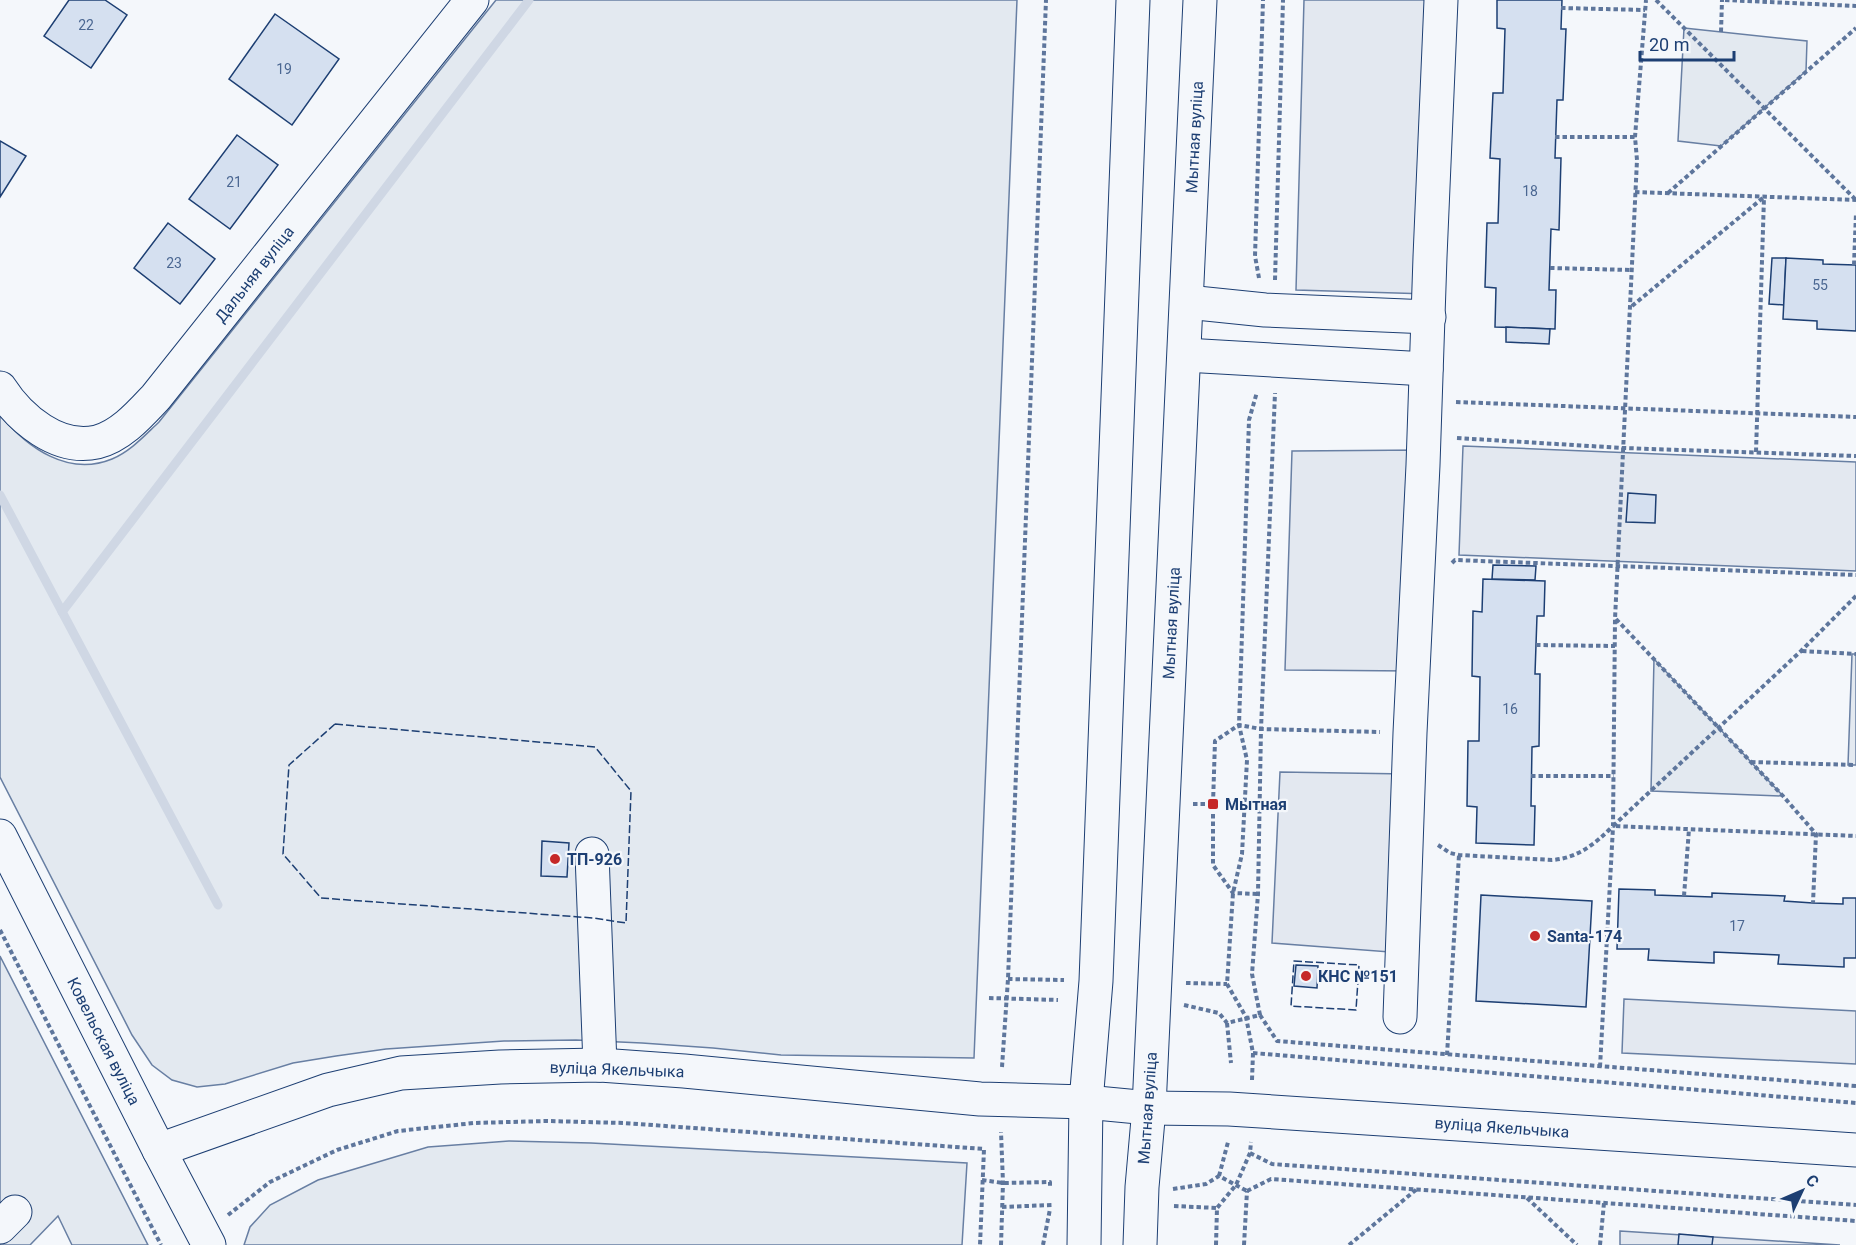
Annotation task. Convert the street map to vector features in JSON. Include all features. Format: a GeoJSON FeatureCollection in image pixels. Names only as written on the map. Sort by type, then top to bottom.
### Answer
{"type":"FeatureCollection","features":[{"type":"Feature","properties":{"kind":"main road","name":"Дальняя вуліца"},"geometry":{"type":"LineString","coordinates":[[0,388],[26,418],[49,434],[74,443],[98,442],[119,431],[138,416],[156,397],[472,0]]}},
{"type":"Feature","properties":{"kind":"main road"},"geometry":{"type":"LineString","coordinates":[[1084,1245],[1086,1102],[1096,981],[1133,0]]}},
{"type":"Feature","properties":{"kind":"main road","name":"Мытная вуліца"},"geometry":{"type":"LineString","coordinates":[[1140,1245],[1142,1187],[1149,1108],[1200,0]]}},
{"type":"Feature","properties":{"kind":"main road"},"geometry":{"type":"LineString","coordinates":[[1400,1017],[1442,0]]}},
{"type":"Feature","properties":{"kind":"main road"},"geometry":{"type":"LineString","coordinates":[[1187,303],[1270,310],[1429,317]]}},
{"type":"Feature","properties":{"kind":"main road"},"geometry":{"type":"LineString","coordinates":[[1185,356],[1270,360],[1425,384]]}},
{"type":"Feature","properties":{"kind":"main road","name":"Ковельская вуліца"},"geometry":{"type":"LineString","coordinates":[[0,836],[159,1150],[207,1239]]}},
{"type":"Feature","properties":{"kind":"main road"},"geometry":{"type":"LineString","coordinates":[[592,854],[600,1065]]}},
{"type":"Feature","properties":{"kind":"main road","name":"вуліца Якельчыка"},"geometry":{"type":"LineString","coordinates":[[159,1150],[328,1090],[401,1073],[500,1067],[600,1065],[980,1099],[1086,1102],[1149,1108],[1229,1109],[1856,1150]]}},
{"type":"Feature","properties":{"kind":"path"},"geometry":{"type":"LineString","coordinates":[[1007,998],[1046,0]]}},
{"type":"Feature","properties":{"kind":"path"},"geometry":{"type":"LineString","coordinates":[[1263,0],[1255,256],[1270,310]]}},
{"type":"Feature","properties":{"kind":"path"},"geometry":{"type":"LineString","coordinates":[[1270,310],[1283,0]]}},
{"type":"Feature","properties":{"kind":"path"},"geometry":{"type":"LineString","coordinates":[[1600,1067],[1613,826],[1615,619],[1631,307],[1637,160],[1635,137],[1646,0]]}},
{"type":"Feature","properties":{"kind":"path"},"geometry":{"type":"LineString","coordinates":[[1656,0],[1856,200]]}},
{"type":"Feature","properties":{"kind":"path"},"geometry":{"type":"LineString","coordinates":[[1721,32],[1724,0],[1856,6]]}},
{"type":"Feature","properties":{"kind":"path"},"geometry":{"type":"LineString","coordinates":[[1561,8],[1645,10]]}},
{"type":"Feature","properties":{"kind":"path"},"geometry":{"type":"LineString","coordinates":[[1668,193],[1856,28]]}},
{"type":"Feature","properties":{"kind":"path"},"geometry":{"type":"LineString","coordinates":[[1555,137],[1635,137]]}},
{"type":"Feature","properties":{"kind":"path"},"geometry":{"type":"LineString","coordinates":[[1635,192],[1856,200]]}},
{"type":"Feature","properties":{"kind":"path"},"geometry":{"type":"LineString","coordinates":[[1631,307],[1764,197]]}},
{"type":"Feature","properties":{"kind":"path"},"geometry":{"type":"LineString","coordinates":[[1756,453],[1764,197]]}},
{"type":"Feature","properties":{"kind":"path"},"geometry":{"type":"LineString","coordinates":[[1854,265],[1856,213]]}},
{"type":"Feature","properties":{"kind":"path"},"geometry":{"type":"LineString","coordinates":[[1550,268],[1632,270]]}},
{"type":"Feature","properties":{"kind":"path"},"geometry":{"type":"LineString","coordinates":[[1246,1017],[1227,984],[1233,893],[1242,854],[1247,760],[1239,725],[1249,420],[1270,360]]}},
{"type":"Feature","properties":{"kind":"path"},"geometry":{"type":"LineString","coordinates":[[1270,360],[1275,393],[1261,729],[1258,894],[1252,974],[1260,1015],[1277,1041],[1856,1086]]}},
{"type":"Feature","properties":{"kind":"path"},"geometry":{"type":"LineString","coordinates":[[1425,384],[1624,409],[1856,417]]}},
{"type":"Feature","properties":{"kind":"path"},"geometry":{"type":"LineString","coordinates":[[1450,436],[1469,441],[1856,456]]}},
{"type":"Feature","properties":{"kind":"path"},"geometry":{"type":"LineString","coordinates":[[1448,565],[1455,560],[1856,575]]}},
{"type":"Feature","properties":{"kind":"path"},"geometry":{"type":"LineString","coordinates":[[1436,843],[1450,854],[1459,855],[1565,859],[1587,849],[1801,651],[1856,596]]}},
{"type":"Feature","properties":{"kind":"path"},"geometry":{"type":"LineString","coordinates":[[1615,619],[1816,834],[1813,903]]}},
{"type":"Feature","properties":{"kind":"path"},"geometry":{"type":"LineString","coordinates":[[1536,645],[1615,646]]}},
{"type":"Feature","properties":{"kind":"path"},"geometry":{"type":"LineString","coordinates":[[1801,651],[1856,654]]}},
{"type":"Feature","properties":{"kind":"path"},"geometry":{"type":"LineString","coordinates":[[1233,893],[1213,865],[1215,741],[1239,725],[1261,729],[1410,733]]}},
{"type":"Feature","properties":{"kind":"path"},"geometry":{"type":"LineString","coordinates":[[1751,762],[1856,765]]}},
{"type":"Feature","properties":{"kind":"path"},"geometry":{"type":"LineString","coordinates":[[1531,776],[1614,776]]}},
{"type":"Feature","properties":{"kind":"path"},"geometry":{"type":"LineString","coordinates":[[1162,803],[1213,804]]}},
{"type":"Feature","properties":{"kind":"path"},"geometry":{"type":"LineString","coordinates":[[1613,826],[1856,836]]}},
{"type":"Feature","properties":{"kind":"path"},"geometry":{"type":"LineString","coordinates":[[1684,896],[1689,829]]}},
{"type":"Feature","properties":{"kind":"path"},"geometry":{"type":"LineString","coordinates":[[1447,1055],[1459,855]]}},
{"type":"Feature","properties":{"kind":"path"},"geometry":{"type":"LineString","coordinates":[[1233,893],[1258,894]]}},
{"type":"Feature","properties":{"kind":"path"},"geometry":{"type":"LineString","coordinates":[[0,930],[161,1245]]}},
{"type":"Feature","properties":{"kind":"path"},"geometry":{"type":"LineString","coordinates":[[988,998],[1058,1000]]}},
{"type":"Feature","properties":{"kind":"path"},"geometry":{"type":"LineString","coordinates":[[1180,1004],[1219,1013],[1227,1023],[1231,1063]]}},
{"type":"Feature","properties":{"kind":"path"},"geometry":{"type":"LineString","coordinates":[[1227,1023],[1260,1015]]}},
{"type":"Feature","properties":{"kind":"path"},"geometry":{"type":"LineString","coordinates":[[1253,1053],[1856,1103]]}},
{"type":"Feature","properties":{"kind":"path"},"geometry":{"type":"LineString","coordinates":[[207,1239],[270,1182],[337,1150],[398,1131],[474,1122],[548,1121],[624,1123],[984,1149],[980,1245]]}},
{"type":"Feature","properties":{"kind":"path"},"geometry":{"type":"LineString","coordinates":[[1173,1189],[1206,1184],[1219,1176],[1229,1136]]}},
{"type":"Feature","properties":{"kind":"path"},"geometry":{"type":"LineString","coordinates":[[1250,1153],[1272,1164],[1856,1206]]}},
{"type":"Feature","properties":{"kind":"path"},"geometry":{"type":"LineString","coordinates":[[1219,1176],[1247,1191]]}},
{"type":"Feature","properties":{"kind":"path"},"geometry":{"type":"LineString","coordinates":[[1247,1191],[1271,1179],[1856,1221]]}},
{"type":"Feature","properties":{"kind":"path"},"geometry":{"type":"LineString","coordinates":[[982,1180],[1003,1183],[1050,1182],[1050,1205],[1043,1245]]}},
{"type":"Feature","properties":{"kind":"path"},"geometry":{"type":"LineString","coordinates":[[1001,1245],[1003,1183]]}},
{"type":"Feature","properties":{"kind":"path"},"geometry":{"type":"LineString","coordinates":[[1216,1245],[1217,1208],[1236,1185]]}},
{"type":"Feature","properties":{"kind":"path"},"geometry":{"type":"LineString","coordinates":[[1348,1245],[1417,1189]]}},
{"type":"Feature","properties":{"kind":"path"},"geometry":{"type":"LineString","coordinates":[[1244,1245],[1247,1191]]}},
{"type":"Feature","properties":{"kind":"path"},"geometry":{"type":"LineString","coordinates":[[1527,1197],[1577,1245]]}},
{"type":"Feature","properties":{"kind":"path"},"geometry":{"type":"LineString","coordinates":[[1600,1245],[1604,1203]]}},
{"type":"Feature","properties":{"kind":"shaded area"},"geometry":{"type":"Polygon","coordinates":[[[496,0],[1017,0],[974,1058],[781,1055],[642,1043],[576,1040],[504,1041],[386,1049],[336,1056],[293,1063],[225,1084],[197,1087],[172,1080],[152,1065],[132,1035],[0,777],[0,415],[36,448],[65,462],[96,464],[119,456],[137,442],[159,422],[496,0]]]}},
{"type":"Feature","properties":{"kind":"shaded area"},"geometry":{"type":"Polygon","coordinates":[[[1304,0],[1439,0],[1429,294],[1296,290],[1304,0]]]}},
{"type":"Feature","properties":{"kind":"shaded area"},"geometry":{"type":"Polygon","coordinates":[[[1684,28],[1807,41],[1806,71],[1721,146],[1678,141],[1684,28]]]}},
{"type":"Feature","properties":{"kind":"shaded area"},"geometry":{"type":"Polygon","coordinates":[[[1463,446],[1856,462],[1856,571],[1459,555],[1463,446]]]}},
{"type":"Feature","properties":{"kind":"shaded area"},"geometry":{"type":"Polygon","coordinates":[[[1424,450],[1413,671],[1285,670],[1292,451],[1424,450]]]}},
{"type":"Feature","properties":{"kind":"shaded area"},"geometry":{"type":"Polygon","coordinates":[[[1852,654],[1856,654],[1856,765],[1848,765],[1852,654]]]}},
{"type":"Feature","properties":{"kind":"shaded area"},"geometry":{"type":"Polygon","coordinates":[[[1654,659],[1783,796],[1651,791],[1654,659]]]}},
{"type":"Feature","properties":{"kind":"shaded area"},"geometry":{"type":"Polygon","coordinates":[[[1280,772],[1407,774],[1403,953],[1272,943],[1280,772]]]}},
{"type":"Feature","properties":{"kind":"shaded area"},"geometry":{"type":"Polygon","coordinates":[[[0,956],[148,1245],[72,1245],[58,1216],[30,1245],[0,1245],[0,956]]]}},
{"type":"Feature","properties":{"kind":"shaded area"},"geometry":{"type":"Polygon","coordinates":[[[1624,999],[1856,1011],[1856,1064],[1622,1053],[1624,999]]]}},
{"type":"Feature","properties":{"kind":"shaded area"},"geometry":{"type":"Polygon","coordinates":[[[509,1141],[591,1143],[967,1163],[962,1245],[244,1245],[250,1227],[270,1205],[318,1180],[428,1147],[509,1141]]]}},
{"type":"Feature","properties":{"kind":"shaded area"},"geometry":{"type":"Polygon","coordinates":[[[1620,1231],[1840,1245],[1620,1245],[1620,1231]]]}},
{"type":"Feature","properties":{"kind":"building"},"geometry":{"type":"Polygon","coordinates":[[[69,0],[105,0],[127,15],[91,68],[44,36],[69,0]]]}},
{"type":"Feature","properties":{"kind":"building"},"geometry":{"type":"Polygon","coordinates":[[[1497,0],[1562,0],[1561,29],[1566,29],[1563,100],[1557,100],[1555,158],[1561,158],[1559,230],[1551,229],[1549,290],[1556,290],[1555,329],[1495,327],[1496,288],[1485,287],[1487,223],[1498,223],[1500,159],[1490,158],[1493,93],[1503,93],[1505,29],[1497,28],[1497,0]]]}},
{"type":"Feature","properties":{"kind":"building"},"geometry":{"type":"Polygon","coordinates":[[[275,14],[339,59],[292,125],[229,79],[275,14]]]}},
{"type":"Feature","properties":{"kind":"building"},"geometry":{"type":"Polygon","coordinates":[[[237,135],[278,165],[230,229],[189,199],[237,135]]]}},
{"type":"Feature","properties":{"kind":"building"},"geometry":{"type":"Polygon","coordinates":[[[0,141],[26,156],[0,197],[0,141]]]}},
{"type":"Feature","properties":{"kind":"building"},"geometry":{"type":"Polygon","coordinates":[[[168,223],[215,259],[180,304],[134,268],[168,223]]]}},
{"type":"Feature","properties":{"kind":"building"},"geometry":{"type":"Polygon","coordinates":[[[1772,258],[1786,258],[1784,305],[1769,304],[1772,258]]]}},
{"type":"Feature","properties":{"kind":"building"},"geometry":{"type":"Polygon","coordinates":[[[1786,258],[1823,260],[1823,264],[1856,265],[1856,331],[1817,329],[1817,321],[1783,319],[1786,258]]]}},
{"type":"Feature","properties":{"kind":"building"},"geometry":{"type":"Polygon","coordinates":[[[1506,327],[1550,329],[1549,344],[1506,342],[1506,327]]]}},
{"type":"Feature","properties":{"kind":"building"},"geometry":{"type":"Polygon","coordinates":[[[1628,493],[1656,495],[1655,523],[1626,522],[1628,493]]]}},
{"type":"Feature","properties":{"kind":"building"},"geometry":{"type":"Polygon","coordinates":[[[1493,565],[1536,566],[1535,580],[1492,579],[1493,565]]]}},
{"type":"Feature","properties":{"kind":"building"},"geometry":{"type":"Polygon","coordinates":[[[1483,579],[1545,581],[1544,616],[1537,616],[1535,674],[1540,674],[1539,746],[1532,747],[1531,806],[1535,806],[1534,845],[1476,843],[1477,807],[1467,806],[1468,741],[1479,741],[1480,677],[1472,676],[1473,611],[1482,612],[1483,579]]]}},
{"type":"Feature","properties":{"kind":"building","name":"ТП-926"},"geometry":{"type":"Polygon","coordinates":[[[542,841],[569,843],[567,877],[541,876],[542,841]]]}},
{"type":"Feature","properties":{"kind":"building"},"geometry":{"type":"Polygon","coordinates":[[[1619,889],[1655,890],[1655,895],[1712,897],[1712,893],[1785,896],[1784,901],[1813,903],[1843,904],[1843,898],[1856,898],[1856,958],[1844,958],[1844,967],[1778,964],[1779,955],[1714,952],[1714,963],[1648,960],[1649,949],[1617,949],[1619,889]]]}},
{"type":"Feature","properties":{"kind":"building","name":"Santa-174"},"geometry":{"type":"Polygon","coordinates":[[[1481,895],[1592,901],[1586,1007],[1476,1001],[1481,895]]]}},
{"type":"Feature","properties":{"kind":"building","name":"КНС №151"},"geometry":{"type":"Polygon","coordinates":[[[1296,965],[1318,966],[1317,988],[1294,986],[1296,965]]]}},
{"type":"Feature","properties":{"kind":"building"},"geometry":{"type":"Polygon","coordinates":[[[1679,1234],[1713,1237],[1712,1245],[1678,1245],[1679,1234]]]}},
{"type":"Feature","properties":{"kind":"waterway"},"geometry":{"type":"LineString","coordinates":[[62,612],[529,0]]}},
{"type":"Feature","properties":{"kind":"waterway"},"geometry":{"type":"LineString","coordinates":[[0,495],[218,905]]}},
{"type":"Feature","properties":{"kind":"fence"},"geometry":{"type":"LineString","coordinates":[[335,724],[595,747],[631,791],[626,923],[593,918],[321,898],[283,854],[289,765],[335,724]]}},
{"type":"Feature","properties":{"kind":"fence"},"geometry":{"type":"LineString","coordinates":[[1294,961],[1359,965],[1356,1010],[1291,1006],[1294,961]]}},
{"type":"Feature","properties":{"kind":"place","name":"Мытная"},"geometry":{"type":"Point","coordinates":[1213,804]}},
{"type":"Feature","properties":{"kind":"place","name":"ТП-926"},"geometry":{"type":"Point","coordinates":[555,859]}},
{"type":"Feature","properties":{"kind":"place","name":"Santa-174"},"geometry":{"type":"Point","coordinates":[1535,936]}},
{"type":"Feature","properties":{"kind":"place","name":"КНС №151"},"geometry":{"type":"Point","coordinates":[1306,976]}}]}
